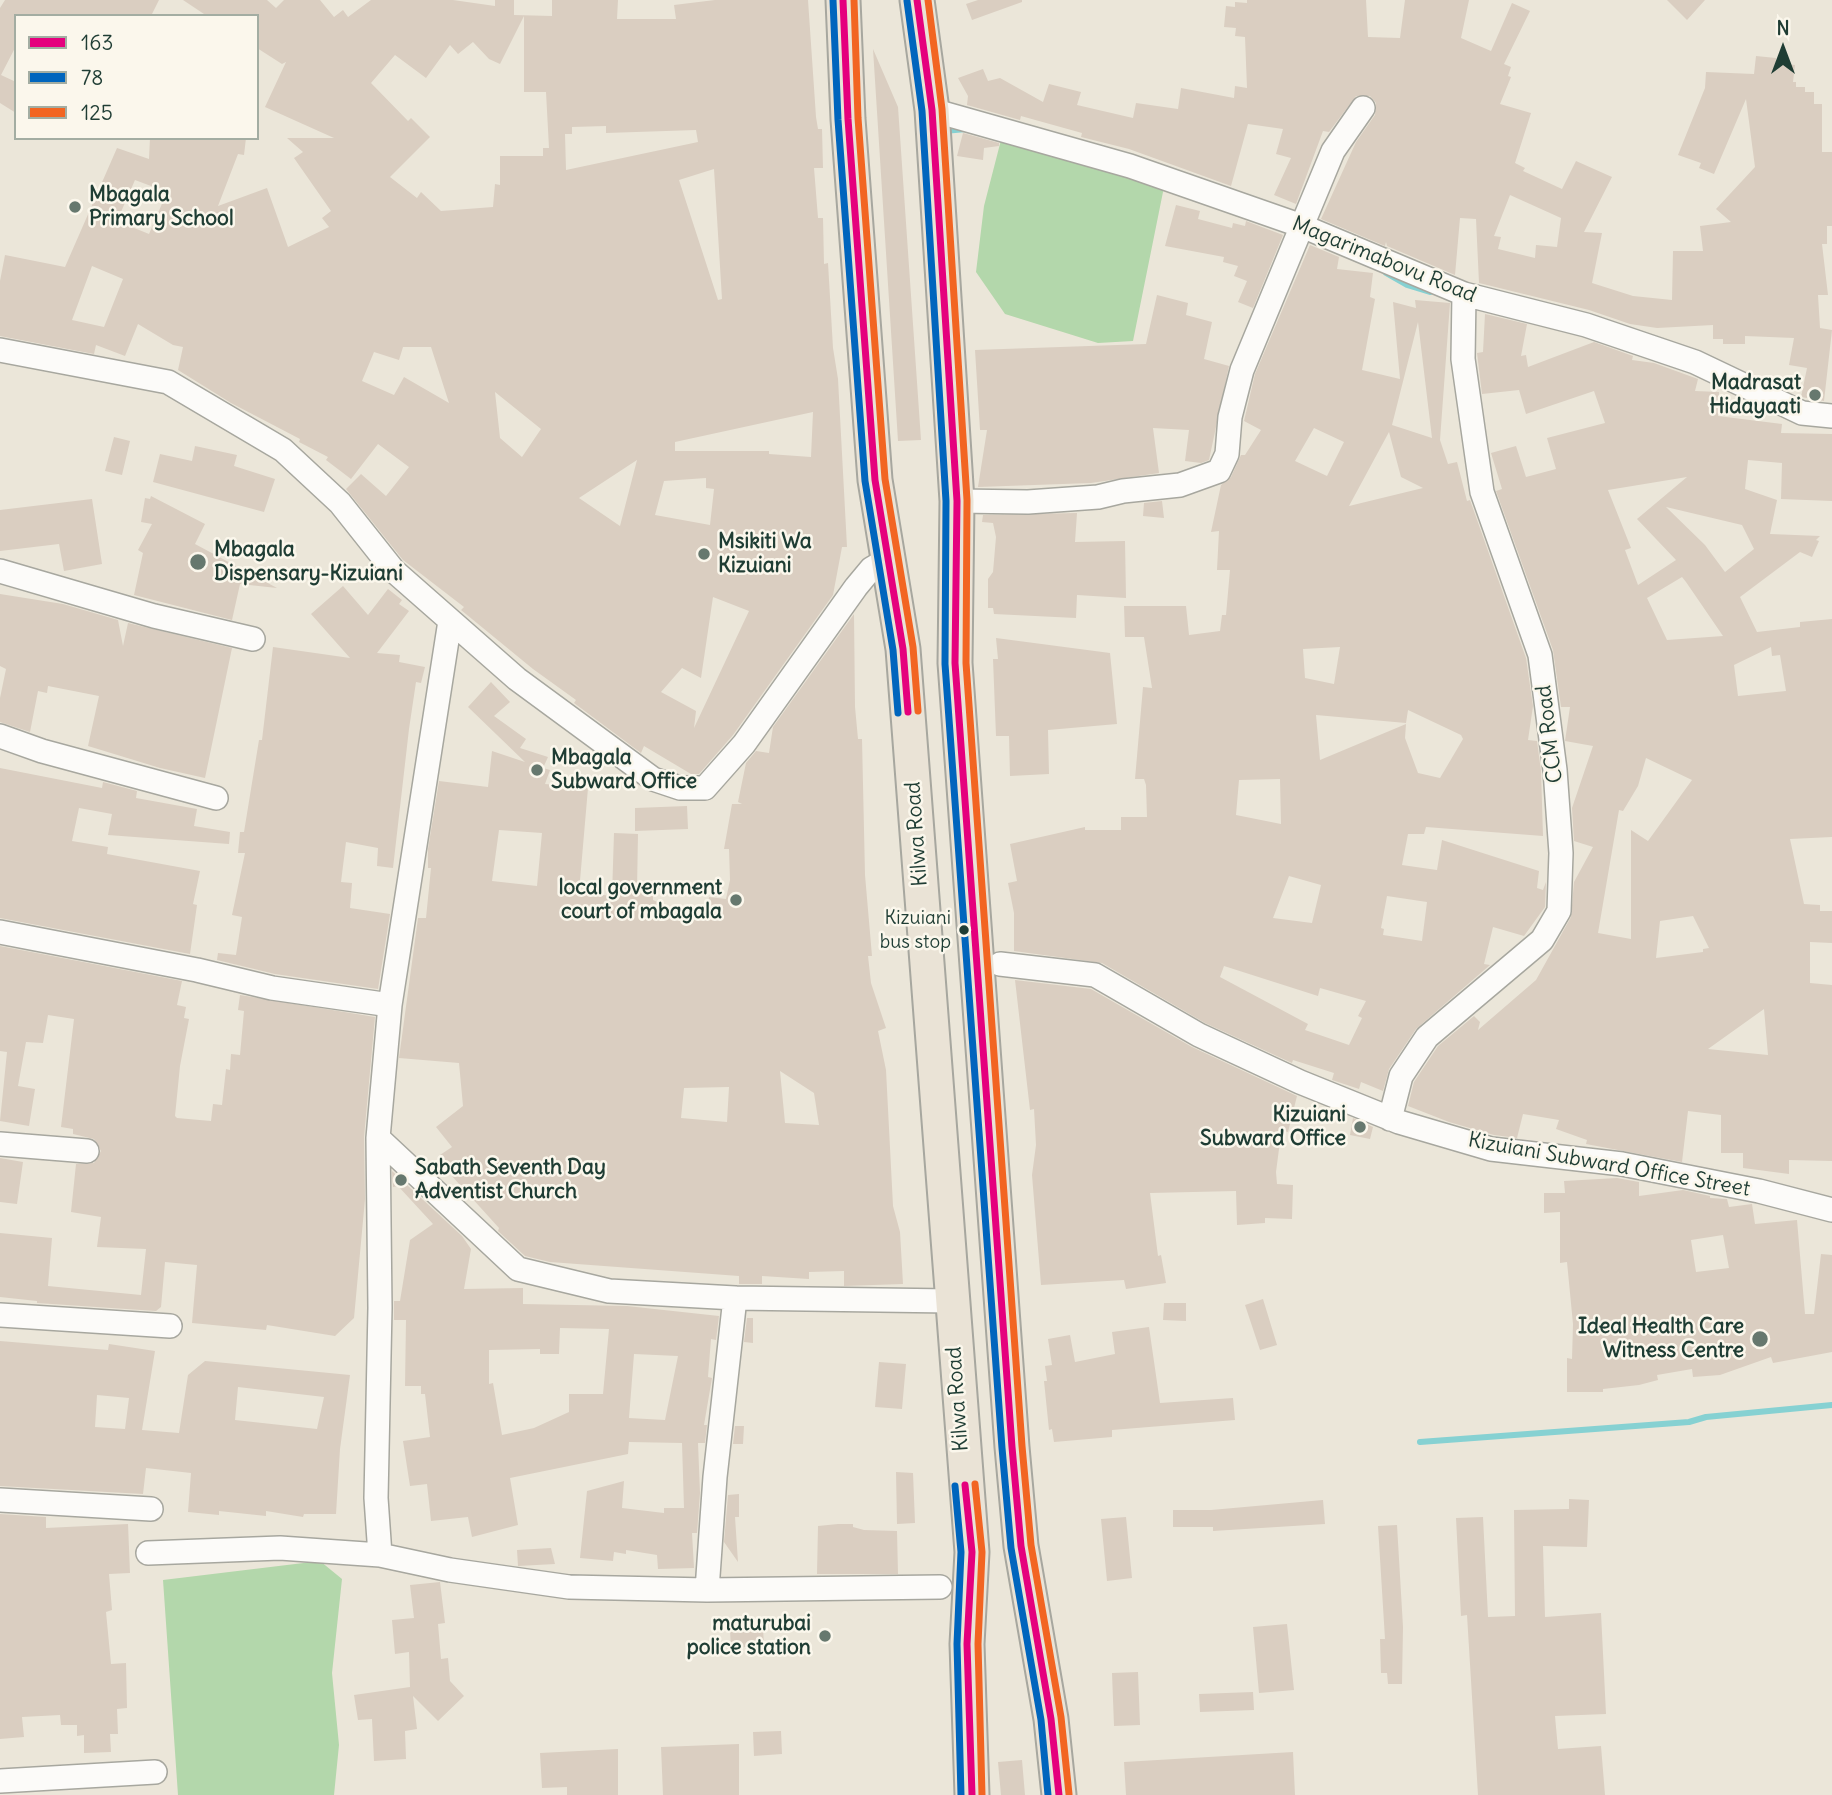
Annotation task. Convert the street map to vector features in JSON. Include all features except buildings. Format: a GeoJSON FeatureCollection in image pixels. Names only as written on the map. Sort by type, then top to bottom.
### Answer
{"type":"FeatureCollection","features":[{"type":"Feature","properties":{"kind":"highway","name":"Kilwa Road"},"geometry":{"type":"LineString","coordinates":[[843,0],[848,119],[875,480],[903,649],[972,1552],[967,1644],[972,1795]]}},
{"type":"Feature","properties":{"kind":"highway"},"geometry":{"type":"LineString","coordinates":[[917,0],[932,110],[957,502],[955,663],[1010,1420],[1021,1546],[1051,1719],[1059,1795]]}},
{"type":"Feature","properties":{"kind":"street"},"geometry":{"type":"LineString","coordinates":[[957,502],[1028,502],[1098,497],[1124,491],[1180,485],[1219,471],[1227,454],[1230,417],[1242,370],[1333,151],[1363,108]]}},
{"type":"Feature","properties":{"kind":"street","name":"Magarimabovu Road"},"geometry":{"type":"LineString","coordinates":[[932,110],[1130,166],[1302,226],[1382,263],[1464,294],[1586,325],[1695,362],[1802,413],[1832,416]]}},
{"type":"Feature","properties":{"kind":"street","name":"CCM Road"},"geometry":{"type":"LineString","coordinates":[[1390,1119],[1401,1076],[1427,1037],[1542,940],[1559,911],[1561,853],[1548,706],[1540,655],[1482,492],[1463,359],[1464,294]]}},
{"type":"Feature","properties":{"kind":"street"},"geometry":{"type":"LineString","coordinates":[[0,350],[168,382],[283,450],[340,503],[394,571],[517,679],[653,779],[696,790],[705,788],[744,744],[856,587],[872,569],[888,559]]}},
{"type":"Feature","properties":{"kind":"street"},"geometry":{"type":"LineString","coordinates":[[0,570],[154,616],[253,639]]}},
{"type":"Feature","properties":{"kind":"street"},"geometry":{"type":"LineString","coordinates":[[380,1555],[376,1498],[380,1308],[378,1138],[390,1004],[450,621]]}},
{"type":"Feature","properties":{"kind":"street"},"geometry":{"type":"LineString","coordinates":[[0,736],[42,751],[216,798]]}},
{"type":"Feature","properties":{"kind":"street"},"geometry":{"type":"LineString","coordinates":[[0,932],[197,970],[272,988],[390,1004]]}},
{"type":"Feature","properties":{"kind":"street","name":"Kizuiani Subward Office Street"},"geometry":{"type":"LineString","coordinates":[[1000,964],[1096,975],[1199,1035],[1390,1119],[1491,1149],[1622,1164],[1759,1191],[1832,1210]]}},
{"type":"Feature","properties":{"kind":"street"},"geometry":{"type":"LineString","coordinates":[[378,1138],[518,1269],[609,1291],[735,1298],[951,1301]]}},
{"type":"Feature","properties":{"kind":"street"},"geometry":{"type":"LineString","coordinates":[[0,1144],[87,1151]]}},
{"type":"Feature","properties":{"kind":"street"},"geometry":{"type":"LineString","coordinates":[[707,1590],[715,1477],[735,1298]]}},
{"type":"Feature","properties":{"kind":"street"},"geometry":{"type":"LineString","coordinates":[[0,1315],[170,1326]]}},
{"type":"Feature","properties":{"kind":"street"},"geometry":{"type":"LineString","coordinates":[[0,1500],[151,1509]]}},
{"type":"Feature","properties":{"kind":"street"},"geometry":{"type":"LineString","coordinates":[[148,1553],[280,1548],[380,1555],[450,1570],[569,1587],[707,1590],[940,1587]]}},
{"type":"Feature","properties":{"kind":"street"},"geometry":{"type":"LineString","coordinates":[[0,1781],[155,1772]]}},
{"type":"Feature","properties":{"kind":"green space"},"geometry":{"type":"Polygon","coordinates":[[[1001,140],[1164,187],[1133,341],[1098,343],[1005,314],[976,272],[984,206],[1001,140]]]}},
{"type":"Feature","properties":{"kind":"green space"},"geometry":{"type":"Polygon","coordinates":[[[320,1561],[342,1579],[332,1673],[339,1745],[334,1795],[178,1795],[163,1580],[320,1561]]]}},
{"type":"Feature","properties":{"kind":"waterway"},"geometry":{"type":"LineString","coordinates":[[944,131],[966,129]]}},
{"type":"Feature","properties":{"kind":"waterway"},"geometry":{"type":"LineString","coordinates":[[1386,273],[1407,285],[1430,292]]}},
{"type":"Feature","properties":{"kind":"waterway"},"geometry":{"type":"LineString","coordinates":[[1420,1442],[1689,1422],[1706,1417],[1832,1405]]}},
{"type":"Feature","properties":{"kind":"transit line","name":"78"},"geometry":{"type":"LineString","coordinates":[[833,0],[838,120],[865,481],[893,650],[898,713]]}},
{"type":"Feature","properties":{"kind":"transit line","name":"163"},"geometry":{"type":"LineString","coordinates":[[843,0],[848,119],[875,480],[903,649],[908,712]]}},
{"type":"Feature","properties":{"kind":"transit line","name":"125"},"geometry":{"type":"LineString","coordinates":[[854,0],[858,118],[885,479],[913,647],[918,711]]}},
{"type":"Feature","properties":{"kind":"transit line","name":"163"},"geometry":{"type":"LineString","coordinates":[[917,0],[932,110],[957,501],[955,663],[1012,1447],[1021,1546],[1051,1719],[1059,1795]]}},
{"type":"Feature","properties":{"kind":"transit line","name":"125"},"geometry":{"type":"LineString","coordinates":[[928,0],[942,109],[967,500],[966,663],[1022,1446],[1031,1545],[1061,1717],[1069,1794]]}},
{"type":"Feature","properties":{"kind":"transit line","name":"78"},"geometry":{"type":"LineString","coordinates":[[907,1],[922,111],[946,501],[945,664],[1002,1448],[1011,1548],[1041,1720],[1048,1795]]}},
{"type":"Feature","properties":{"kind":"transit line","name":"125"},"geometry":{"type":"LineString","coordinates":[[975,1484],[982,1552],[978,1644],[982,1795]]}},
{"type":"Feature","properties":{"kind":"transit line","name":"163"},"geometry":{"type":"LineString","coordinates":[[965,1485],[972,1552],[967,1644],[972,1795]]}},
{"type":"Feature","properties":{"kind":"transit line","name":"78"},"geometry":{"type":"LineString","coordinates":[[955,1486],[961,1552],[957,1644],[961,1795]]}},
{"type":"Feature","properties":{"kind":"place","name":"Mbagala Primary School"},"geometry":{"type":"Point","coordinates":[75,207]}},
{"type":"Feature","properties":{"kind":"place","name":"Madrasat Hidayaati"},"geometry":{"type":"Point","coordinates":[1815,395]}},
{"type":"Feature","properties":{"kind":"place","name":"Msikiti Wa Kizuiani"},"geometry":{"type":"Point","coordinates":[704,554]}},
{"type":"Feature","properties":{"kind":"place","name":"Mbagala Dispensary-Kizuiani"},"geometry":{"type":"Point","coordinates":[198,562]}},
{"type":"Feature","properties":{"kind":"place","name":"Mbagala Subward Office"},"geometry":{"type":"Point","coordinates":[537,770]}},
{"type":"Feature","properties":{"kind":"place","name":"local government court of mbagala"},"geometry":{"type":"Point","coordinates":[736,900]}},
{"type":"Feature","properties":{"kind":"place","name":"Kizuiani bus stop"},"geometry":{"type":"Point","coordinates":[964,930]}},
{"type":"Feature","properties":{"kind":"place","name":"Kizuiani Subward Office"},"geometry":{"type":"Point","coordinates":[1360,1127]}},
{"type":"Feature","properties":{"kind":"place","name":"Sabath Seventh Day Adventist Church"},"geometry":{"type":"Point","coordinates":[401,1180]}},
{"type":"Feature","properties":{"kind":"place","name":"Ideal Health Care Witness Centre"},"geometry":{"type":"Point","coordinates":[1760,1339]}},
{"type":"Feature","properties":{"kind":"place","name":"maturubai police station"},"geometry":{"type":"Point","coordinates":[825,1636]}}]}
